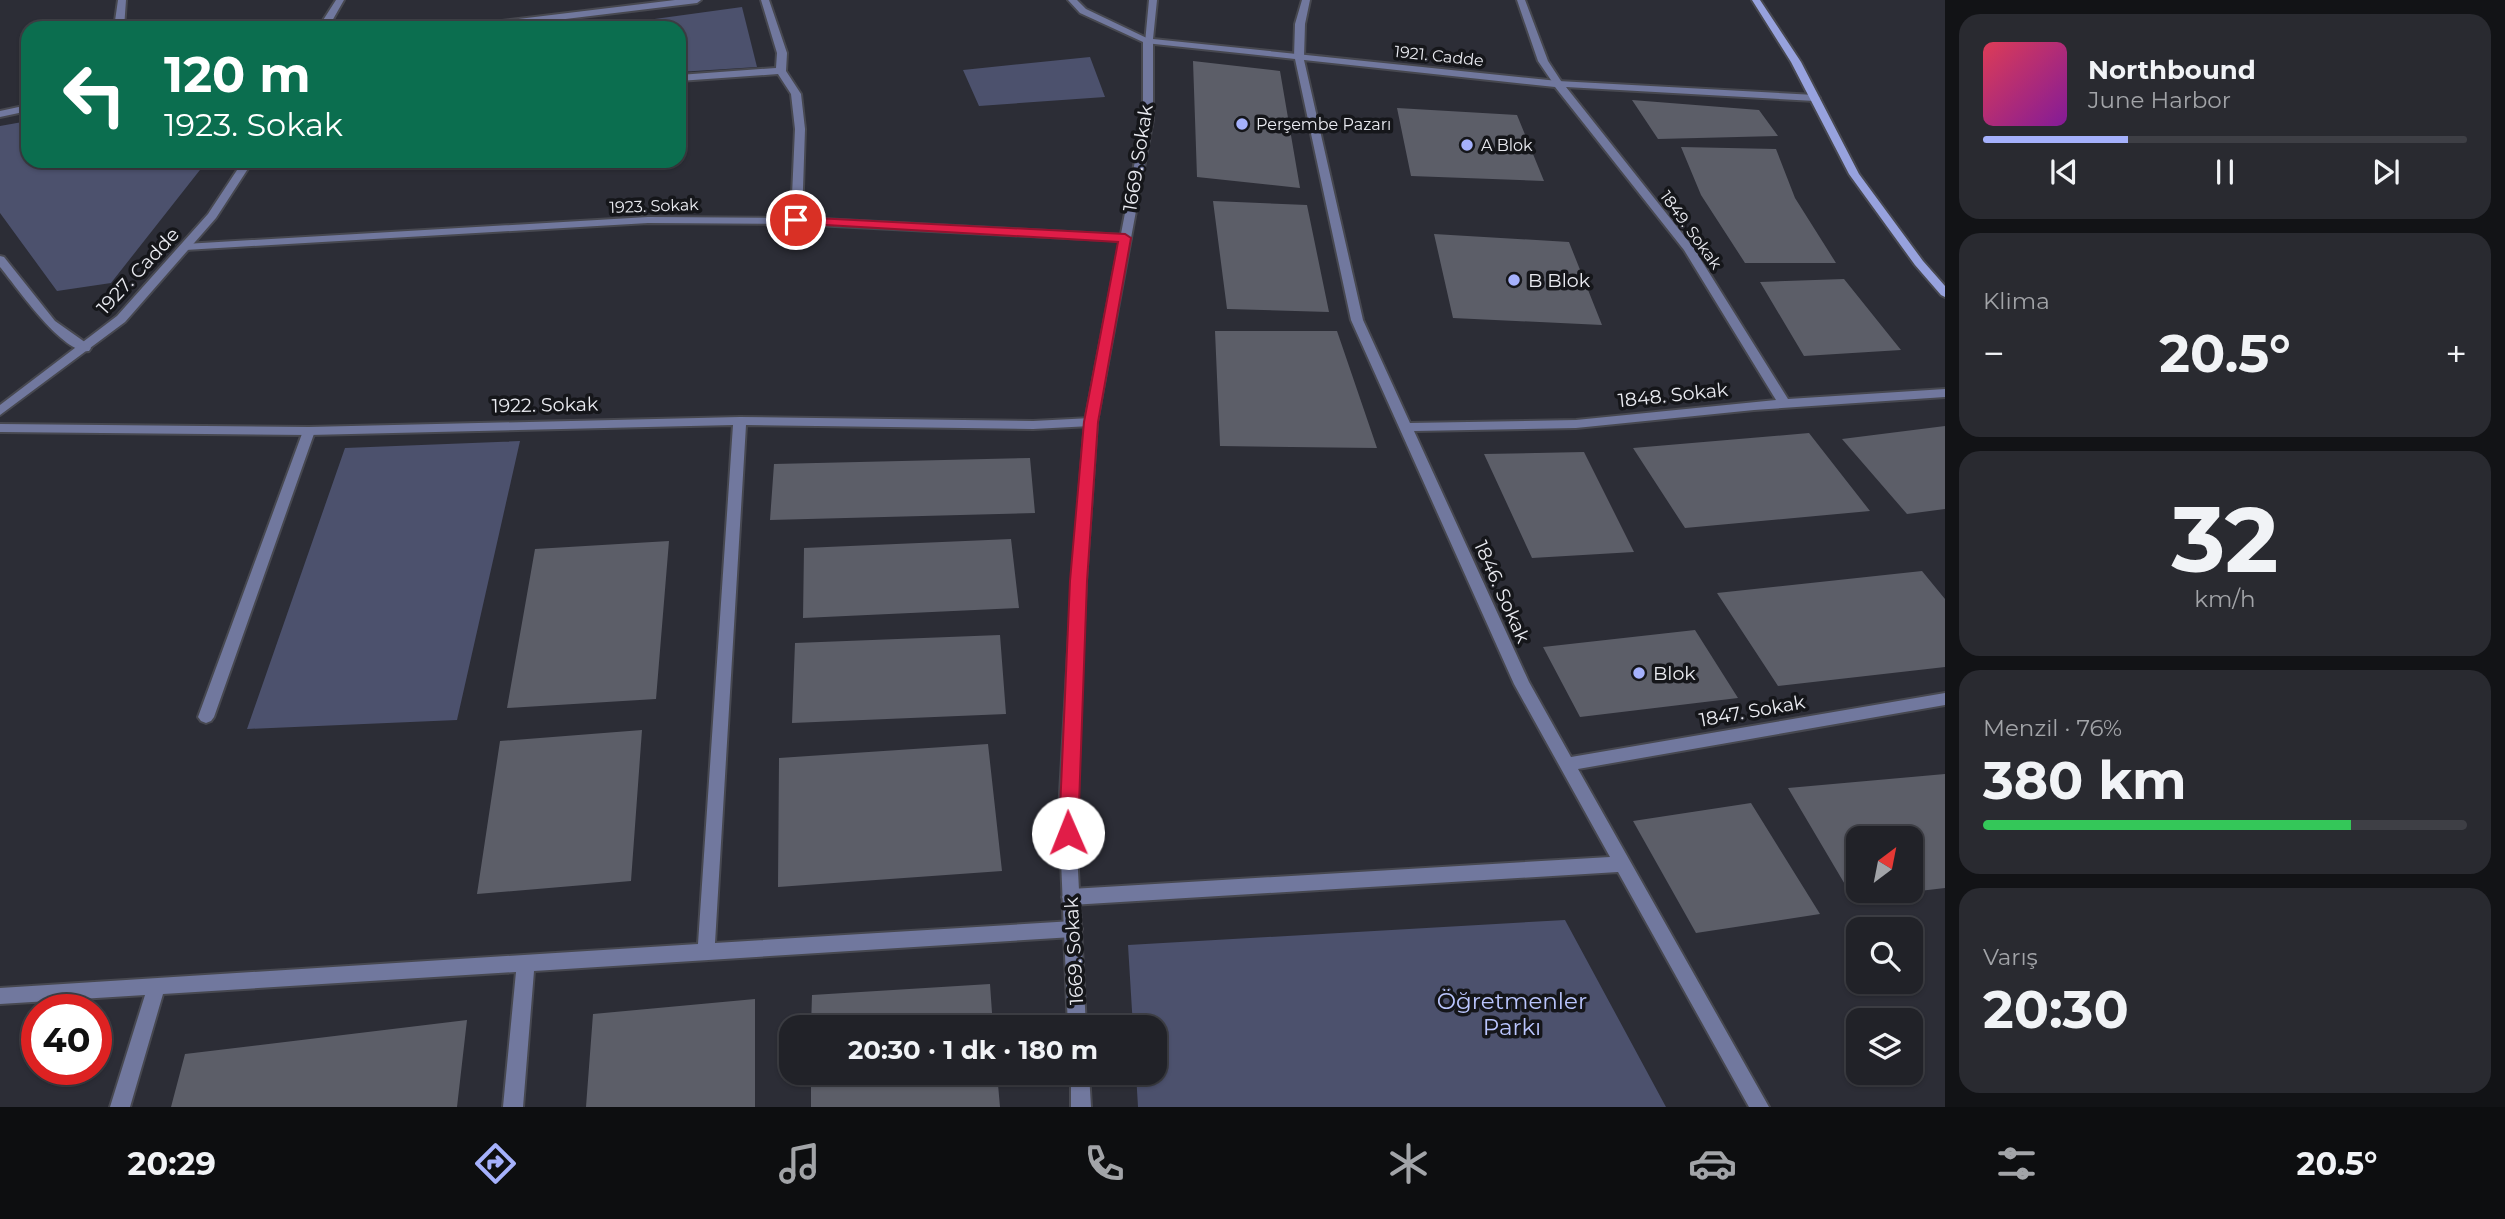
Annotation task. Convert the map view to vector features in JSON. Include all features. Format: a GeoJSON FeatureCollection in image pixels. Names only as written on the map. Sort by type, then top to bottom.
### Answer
{"type":"FeatureCollection","features":[{"type":"Feature","properties":{"kind":"main road"},"geometry":{"type":"LineString","coordinates":[[1756,0],[1796,62],[1854,174],[1919,263],[1945,293]]}},
{"type":"Feature","properties":{"kind":"street"},"geometry":{"type":"LineString","coordinates":[[120,21],[122,0]]}},
{"type":"Feature","properties":{"kind":"street"},"geometry":{"type":"LineString","coordinates":[[327,21],[340,0]]}},
{"type":"Feature","properties":{"kind":"street"},"geometry":{"type":"LineString","coordinates":[[526,21],[697,0]]}},
{"type":"Feature","properties":{"kind":"street"},"geometry":{"type":"LineString","coordinates":[[765,0],[782,52],[781,71],[796,94],[800,130],[796,220]]}},
{"type":"Feature","properties":{"kind":"street","name":"1921. Cadde"},"geometry":{"type":"LineString","coordinates":[[1072,0],[1083,10],[1148,41],[1558,84],[1815,98]]}},
{"type":"Feature","properties":{"kind":"street","name":"1669. Sokak"},"geometry":{"type":"LineString","coordinates":[[1077,1015],[1068,798],[1079,581],[1091,422],[1148,119],[1148,41],[1153,0]]}},
{"type":"Feature","properties":{"kind":"street","name":"1846. Sokak"},"geometry":{"type":"LineString","coordinates":[[1306,0],[1300,24],[1299,57],[1357,320],[1522,684],[1759,1107]]}},
{"type":"Feature","properties":{"kind":"street","name":"1849. Sokak"},"geometry":{"type":"LineString","coordinates":[[1521,0],[1544,61],[1558,84],[1689,249],[1785,404]]}},
{"type":"Feature","properties":{"kind":"street"},"geometry":{"type":"LineString","coordinates":[[686,78],[781,71]]}},
{"type":"Feature","properties":{"kind":"street"},"geometry":{"type":"LineString","coordinates":[[0,114],[21,110]]}},
{"type":"Feature","properties":{"kind":"street","name":"1927. Cadde"},"geometry":{"type":"LineString","coordinates":[[0,411],[121,319],[212,216],[243,168]]}},
{"type":"Feature","properties":{"kind":"street","name":"1923. Sokak"},"geometry":{"type":"LineString","coordinates":[[185,247],[648,220],[796,220],[1125,238]]}},
{"type":"Feature","properties":{"kind":"street"},"geometry":{"type":"LineString","coordinates":[[0,259],[51,324],[85,348]]}},
{"type":"Feature","properties":{"kind":"street","name":"1848. Sokak"},"geometry":{"type":"LineString","coordinates":[[1405,427],[1576,424],[1785,404],[1945,393]]}},
{"type":"Feature","properties":{"kind":"street"},"geometry":{"type":"LineString","coordinates":[[706,952],[740,421]]}},
{"type":"Feature","properties":{"kind":"street","name":"1922. Sokak"},"geometry":{"type":"LineString","coordinates":[[0,428],[309,431],[740,421],[1033,425],[1091,422]]}},
{"type":"Feature","properties":{"kind":"street"},"geometry":{"type":"LineString","coordinates":[[206,717],[309,431]]}},
{"type":"Feature","properties":{"kind":"street","name":"1847. Sokak"},"geometry":{"type":"LineString","coordinates":[[1567,764],[1945,699]]}},
{"type":"Feature","properties":{"kind":"street"},"geometry":{"type":"LineString","coordinates":[[1071,897],[1623,864]]}},
{"type":"Feature","properties":{"kind":"street"},"geometry":{"type":"LineString","coordinates":[[0,996],[1073,929]]}},
{"type":"Feature","properties":{"kind":"street"},"geometry":{"type":"LineString","coordinates":[[513,1107],[526,964]]}},
{"type":"Feature","properties":{"kind":"street"},"geometry":{"type":"LineString","coordinates":[[120,1107],[157,985]]}},
{"type":"Feature","properties":{"kind":"street"},"geometry":{"type":"LineString","coordinates":[[1080,1085],[1081,1107]]}},
{"type":"Feature","properties":{"kind":"green space"},"geometry":{"type":"Polygon","coordinates":[[[742,7],[757,67],[686,72],[686,21],[640,21],[742,7]]]}},
{"type":"Feature","properties":{"kind":"green space"},"geometry":{"type":"Polygon","coordinates":[[[1090,57],[1105,97],[979,106],[963,70],[1090,57]]]}},
{"type":"Feature","properties":{"kind":"green space"},"geometry":{"type":"Polygon","coordinates":[[[21,122],[21,168],[201,168],[111,283],[57,291],[0,213],[0,126],[21,122]]]}},
{"type":"Feature","properties":{"kind":"green space"},"geometry":{"type":"Polygon","coordinates":[[[520,441],[457,720],[247,729],[345,448],[520,441]]]}},
{"type":"Feature","properties":{"kind":"green space","name":"Öğretmenler Parkı"},"geometry":{"type":"Polygon","coordinates":[[[1565,920],[1666,1107],[1138,1107],[1137,1085],[1167,1085],[1167,1015],[1132,1015],[1128,945],[1565,920]]]}},
{"type":"Feature","properties":{"kind":"building","name":"Perşembe Pazarı"},"geometry":{"type":"Polygon","coordinates":[[[1193,61],[1280,71],[1300,188],[1197,177],[1193,61]]]}},
{"type":"Feature","properties":{"kind":"building"},"geometry":{"type":"Polygon","coordinates":[[[1632,100],[1759,110],[1778,136],[1658,139],[1632,100]]]}},
{"type":"Feature","properties":{"kind":"building","name":"A Blok"},"geometry":{"type":"Polygon","coordinates":[[[1397,108],[1517,115],[1544,181],[1411,176],[1397,108]]]}},
{"type":"Feature","properties":{"kind":"building"},"geometry":{"type":"Polygon","coordinates":[[[1681,147],[1776,149],[1795,198],[1836,263],[1745,263],[1701,195],[1681,147]]]}},
{"type":"Feature","properties":{"kind":"building"},"geometry":{"type":"Polygon","coordinates":[[[1213,201],[1307,205],[1329,312],[1227,309],[1213,201]]]}},
{"type":"Feature","properties":{"kind":"building","name":"B Blok"},"geometry":{"type":"Polygon","coordinates":[[[1434,234],[1569,242],[1602,325],[1453,318],[1434,234]]]}},
{"type":"Feature","properties":{"kind":"building"},"geometry":{"type":"Polygon","coordinates":[[[1844,279],[1901,350],[1804,356],[1760,282],[1844,279]]]}},
{"type":"Feature","properties":{"kind":"building"},"geometry":{"type":"Polygon","coordinates":[[[1215,331],[1337,331],[1377,448],[1220,446],[1215,331]]]}},
{"type":"Feature","properties":{"kind":"building"},"geometry":{"type":"Polygon","coordinates":[[[1945,426],[1945,509],[1907,514],[1842,439],[1945,426]]]}},
{"type":"Feature","properties":{"kind":"building"},"geometry":{"type":"Polygon","coordinates":[[[1809,433],[1870,511],[1685,528],[1633,448],[1809,433]]]}},
{"type":"Feature","properties":{"kind":"building"},"geometry":{"type":"Polygon","coordinates":[[[1584,452],[1634,552],[1532,558],[1484,454],[1584,452]]]}},
{"type":"Feature","properties":{"kind":"building"},"geometry":{"type":"Polygon","coordinates":[[[1030,458],[1035,513],[770,520],[774,464],[1030,458]]]}},
{"type":"Feature","properties":{"kind":"building"},"geometry":{"type":"Polygon","coordinates":[[[1011,539],[1019,608],[803,618],[804,548],[1011,539]]]}},
{"type":"Feature","properties":{"kind":"building"},"geometry":{"type":"Polygon","coordinates":[[[669,541],[656,699],[507,708],[535,549],[669,541]]]}},
{"type":"Feature","properties":{"kind":"building"},"geometry":{"type":"Polygon","coordinates":[[[1922,571],[1945,599],[1945,667],[1778,686],[1717,593],[1922,571]]]}},
{"type":"Feature","properties":{"kind":"building","name":"Blok"},"geometry":{"type":"Polygon","coordinates":[[[1695,630],[1738,698],[1580,717],[1543,647],[1695,630]]]}},
{"type":"Feature","properties":{"kind":"building"},"geometry":{"type":"Polygon","coordinates":[[[1000,635],[1006,714],[792,723],[795,643],[1000,635]]]}},
{"type":"Feature","properties":{"kind":"building"},"geometry":{"type":"Polygon","coordinates":[[[642,730],[631,881],[477,894],[500,741],[642,730]]]}},
{"type":"Feature","properties":{"kind":"building"},"geometry":{"type":"Polygon","coordinates":[[[988,744],[1002,871],[778,887],[779,758],[988,744]]]}},
{"type":"Feature","properties":{"kind":"building"},"geometry":{"type":"Polygon","coordinates":[[[1945,774],[1945,888],[1923,891],[1923,826],[1846,826],[1846,886],[1788,788],[1945,774]]]}},
{"type":"Feature","properties":{"kind":"building"},"geometry":{"type":"Polygon","coordinates":[[[1751,803],[1820,914],[1696,933],[1633,821],[1751,803]]]}},
{"type":"Feature","properties":{"kind":"building"},"geometry":{"type":"Polygon","coordinates":[[[990,984],[992,1015],[811,1015],[812,995],[990,984]]]}},
{"type":"Feature","properties":{"kind":"building"},"geometry":{"type":"Polygon","coordinates":[[[755,999],[755,1107],[586,1107],[593,1014],[755,999]]]}},
{"type":"Feature","properties":{"kind":"building"},"geometry":{"type":"Polygon","coordinates":[[[467,1020],[457,1107],[171,1107],[185,1054],[467,1020]]]}},
{"type":"Feature","properties":{"kind":"building"},"geometry":{"type":"Polygon","coordinates":[[[811,1085],[998,1085],[1000,1107],[811,1107],[811,1085]]]}},
{"type":"Feature","properties":{"kind":"place","name":"Perşembe Pazarı"},"geometry":{"type":"Point","coordinates":[1242,124]}},
{"type":"Feature","properties":{"kind":"place","name":"A Blok"},"geometry":{"type":"Point","coordinates":[1467,145]}},
{"type":"Feature","properties":{"kind":"place","name":"B Blok"},"geometry":{"type":"Point","coordinates":[1514,280]}},
{"type":"Feature","properties":{"kind":"place","name":"Blok"},"geometry":{"type":"Point","coordinates":[1639,673]}},
{"type":"Feature","properties":{"kind":"route"},"geometry":{"type":"LineString","coordinates":[[796,220],[1125,238],[1091,422],[1079,581],[1068,833]]}}]}
